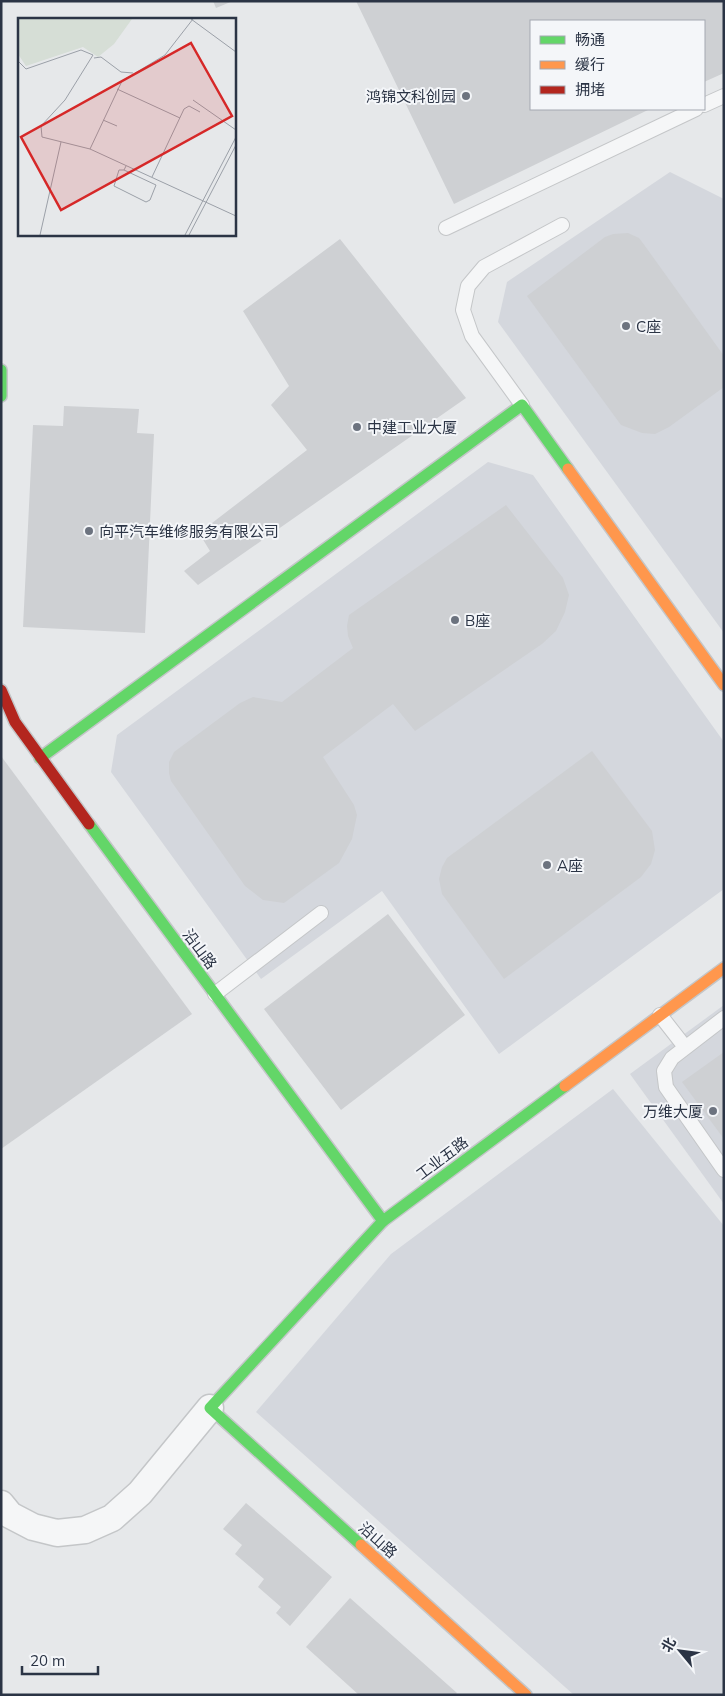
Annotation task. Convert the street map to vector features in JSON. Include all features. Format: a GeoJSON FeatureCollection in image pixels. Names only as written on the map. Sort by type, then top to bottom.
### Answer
{"type":"FeatureCollection","features":[{"type":"Feature","properties":{"kind":"street"},"geometry":{"type":"LineString","coordinates":[[1,370],[1,396]]}},
{"type":"Feature","properties":{"kind":"street"},"geometry":{"type":"LineString","coordinates":[[40,758],[522,405],[724,686]]}},
{"type":"Feature","properties":{"kind":"street","name":"沿山路"},"geometry":{"type":"LineString","coordinates":[[1,690],[15,722],[40,758],[383,1221]]}},
{"type":"Feature","properties":{"kind":"street","name":"工业五路"},"geometry":{"type":"LineString","coordinates":[[210,1408],[383,1221],[724,968]]}},
{"type":"Feature","properties":{"kind":"street"},"geometry":{"type":"LineString","coordinates":[[1,1504],[10,1515],[33,1528],[57,1533],[85,1530],[112,1518],[140,1493],[210,1408]]}},
{"type":"Feature","properties":{"kind":"street","name":"沿山路"},"geometry":{"type":"LineString","coordinates":[[210,1408],[526,1695]]}},
{"type":"Feature","properties":{"kind":"lane"},"geometry":{"type":"LineString","coordinates":[[705,105],[724,96]]}},
{"type":"Feature","properties":{"kind":"lane"},"geometry":{"type":"LineString","coordinates":[[446,228],[694,110]]}},
{"type":"Feature","properties":{"kind":"lane"},"geometry":{"type":"LineString","coordinates":[[522,405],[472,336],[463,310],[468,286],[484,268],[562,225]]}},
{"type":"Feature","properties":{"kind":"lane"},"geometry":{"type":"LineString","coordinates":[[215,994],[321,913]]}},
{"type":"Feature","properties":{"kind":"lane"},"geometry":{"type":"LineString","coordinates":[[660,1015],[684,1047]]}},
{"type":"Feature","properties":{"kind":"lane"},"geometry":{"type":"LineString","coordinates":[[724,1018],[684,1047],[672,1058],[664,1071],[666,1087],[724,1170]]}},
{"type":"Feature","properties":{"kind":"shaded area"},"geometry":{"type":"Polygon","coordinates":[[[670,172],[724,199],[724,633],[498,322],[507,282],[670,172]]]}},
{"type":"Feature","properties":{"kind":"shaded area"},"geometry":{"type":"Polygon","coordinates":[[[488,462],[533,475],[724,742],[724,889],[499,1054],[382,891],[261,979],[111,772],[117,735],[488,462]]]}},
{"type":"Feature","properties":{"kind":"shaded area"},"geometry":{"type":"Polygon","coordinates":[[[724,1005],[724,1204],[630,1074],[724,1005]]]}},
{"type":"Feature","properties":{"kind":"shaded area"},"geometry":{"type":"Polygon","coordinates":[[[613,1089],[724,1226],[724,1695],[574,1695],[256,1412],[391,1254],[613,1089]]]}},
{"type":"Feature","properties":{"kind":"building"},"geometry":{"type":"Polygon","coordinates":[[[213,1],[233,1],[216,8],[213,1]]]}},
{"type":"Feature","properties":{"kind":"building","name":"鸿锦文科创园"},"geometry":{"type":"Polygon","coordinates":[[[356,1],[723,1],[724,73],[705,82],[705,20],[530,20],[530,110],[648,110],[454,204],[356,1]]]}},
{"type":"Feature","properties":{"kind":"building","name":"C座"},"geometry":{"type":"Polygon","coordinates":[[[628,233],[639,238],[724,356],[724,387],[669,427],[655,434],[642,433],[621,425],[527,296],[605,237],[613,234],[628,233]]]}},
{"type":"Feature","properties":{"kind":"building","name":"中建工业大厦"},"geometry":{"type":"Polygon","coordinates":[[[340,239],[466,398],[198,585],[184,571],[210,551],[199,533],[307,450],[271,405],[289,386],[243,311],[340,239]]]}},
{"type":"Feature","properties":{"kind":"building","name":"向平汽车维修服务有限公司"},"geometry":{"type":"Polygon","coordinates":[[[64,406],[139,409],[137,433],[154,434],[145,633],[23,627],[33,425],[63,426],[64,406]]]}},
{"type":"Feature","properties":{"kind":"building"},"geometry":{"type":"Polygon","coordinates":[[[506,505],[563,578],[569,595],[565,612],[556,631],[542,644],[415,731],[393,704],[323,757],[354,805],[357,815],[352,839],[339,863],[284,903],[263,900],[245,886],[171,781],[169,762],[174,752],[240,703],[253,697],[282,702],[353,648],[348,636],[349,615],[506,505]]]}},
{"type":"Feature","properties":{"kind":"building","name":"A座"},"geometry":{"type":"Polygon","coordinates":[[[592,751],[652,831],[655,850],[651,864],[641,877],[504,979],[442,894],[439,879],[442,867],[447,858],[592,751]]]}},
{"type":"Feature","properties":{"kind":"building"},"geometry":{"type":"Polygon","coordinates":[[[1,756],[192,1014],[1,1149],[1,756]]]}},
{"type":"Feature","properties":{"kind":"building"},"geometry":{"type":"Polygon","coordinates":[[[388,914],[465,1015],[341,1110],[264,1009],[388,914]]]}},
{"type":"Feature","properties":{"kind":"building","name":"万维大厦"},"geometry":{"type":"Polygon","coordinates":[[[724,1052],[724,1139],[682,1082],[724,1052]]]}},
{"type":"Feature","properties":{"kind":"building"},"geometry":{"type":"Polygon","coordinates":[[[246,1503],[332,1577],[290,1626],[276,1613],[281,1607],[258,1587],[264,1579],[235,1554],[242,1545],[223,1529],[246,1503]]]}},
{"type":"Feature","properties":{"kind":"building"},"geometry":{"type":"Polygon","coordinates":[[[350,1598],[457,1693],[455,1695],[359,1695],[306,1647],[350,1598]]]}},
{"type":"Feature","properties":{"kind":"traffic: fast"},"geometry":{"type":"LineString","coordinates":[[1,370],[1,396]]}},
{"type":"Feature","properties":{"kind":"traffic: fast"},"geometry":{"type":"LineString","coordinates":[[40,758],[522,405],[568,469]]}},
{"type":"Feature","properties":{"kind":"traffic: fast"},"geometry":{"type":"LineString","coordinates":[[89,824],[383,1221]]}},
{"type":"Feature","properties":{"kind":"traffic: fast"},"geometry":{"type":"LineString","coordinates":[[361,1545],[210,1408],[383,1221],[565,1086]]}},
{"type":"Feature","properties":{"kind":"traffic: slow"},"geometry":{"type":"LineString","coordinates":[[568,469],[724,685]]}},
{"type":"Feature","properties":{"kind":"traffic: slow"},"geometry":{"type":"LineString","coordinates":[[565,1086],[724,968]]}},
{"type":"Feature","properties":{"kind":"traffic: slow"},"geometry":{"type":"LineString","coordinates":[[361,1545],[526,1695]]}},
{"type":"Feature","properties":{"kind":"traffic: jam"},"geometry":{"type":"LineString","coordinates":[[1,690],[15,722],[89,824]]}},
{"type":"Feature","properties":{"kind":"place","name":"鸿锦文科创园"},"geometry":{"type":"Point","coordinates":[466,96]}},
{"type":"Feature","properties":{"kind":"place","name":"C座"},"geometry":{"type":"Point","coordinates":[626,326]}},
{"type":"Feature","properties":{"kind":"place","name":"中建工业大厦"},"geometry":{"type":"Point","coordinates":[357,427]}},
{"type":"Feature","properties":{"kind":"place","name":"向平汽车维修服务有限公司"},"geometry":{"type":"Point","coordinates":[89,531]}},
{"type":"Feature","properties":{"kind":"place","name":"B座"},"geometry":{"type":"Point","coordinates":[455,620]}},
{"type":"Feature","properties":{"kind":"place","name":"A座"},"geometry":{"type":"Point","coordinates":[547,865]}},
{"type":"Feature","properties":{"kind":"place","name":"万维大厦"},"geometry":{"type":"Point","coordinates":[713,1111]}}]}
